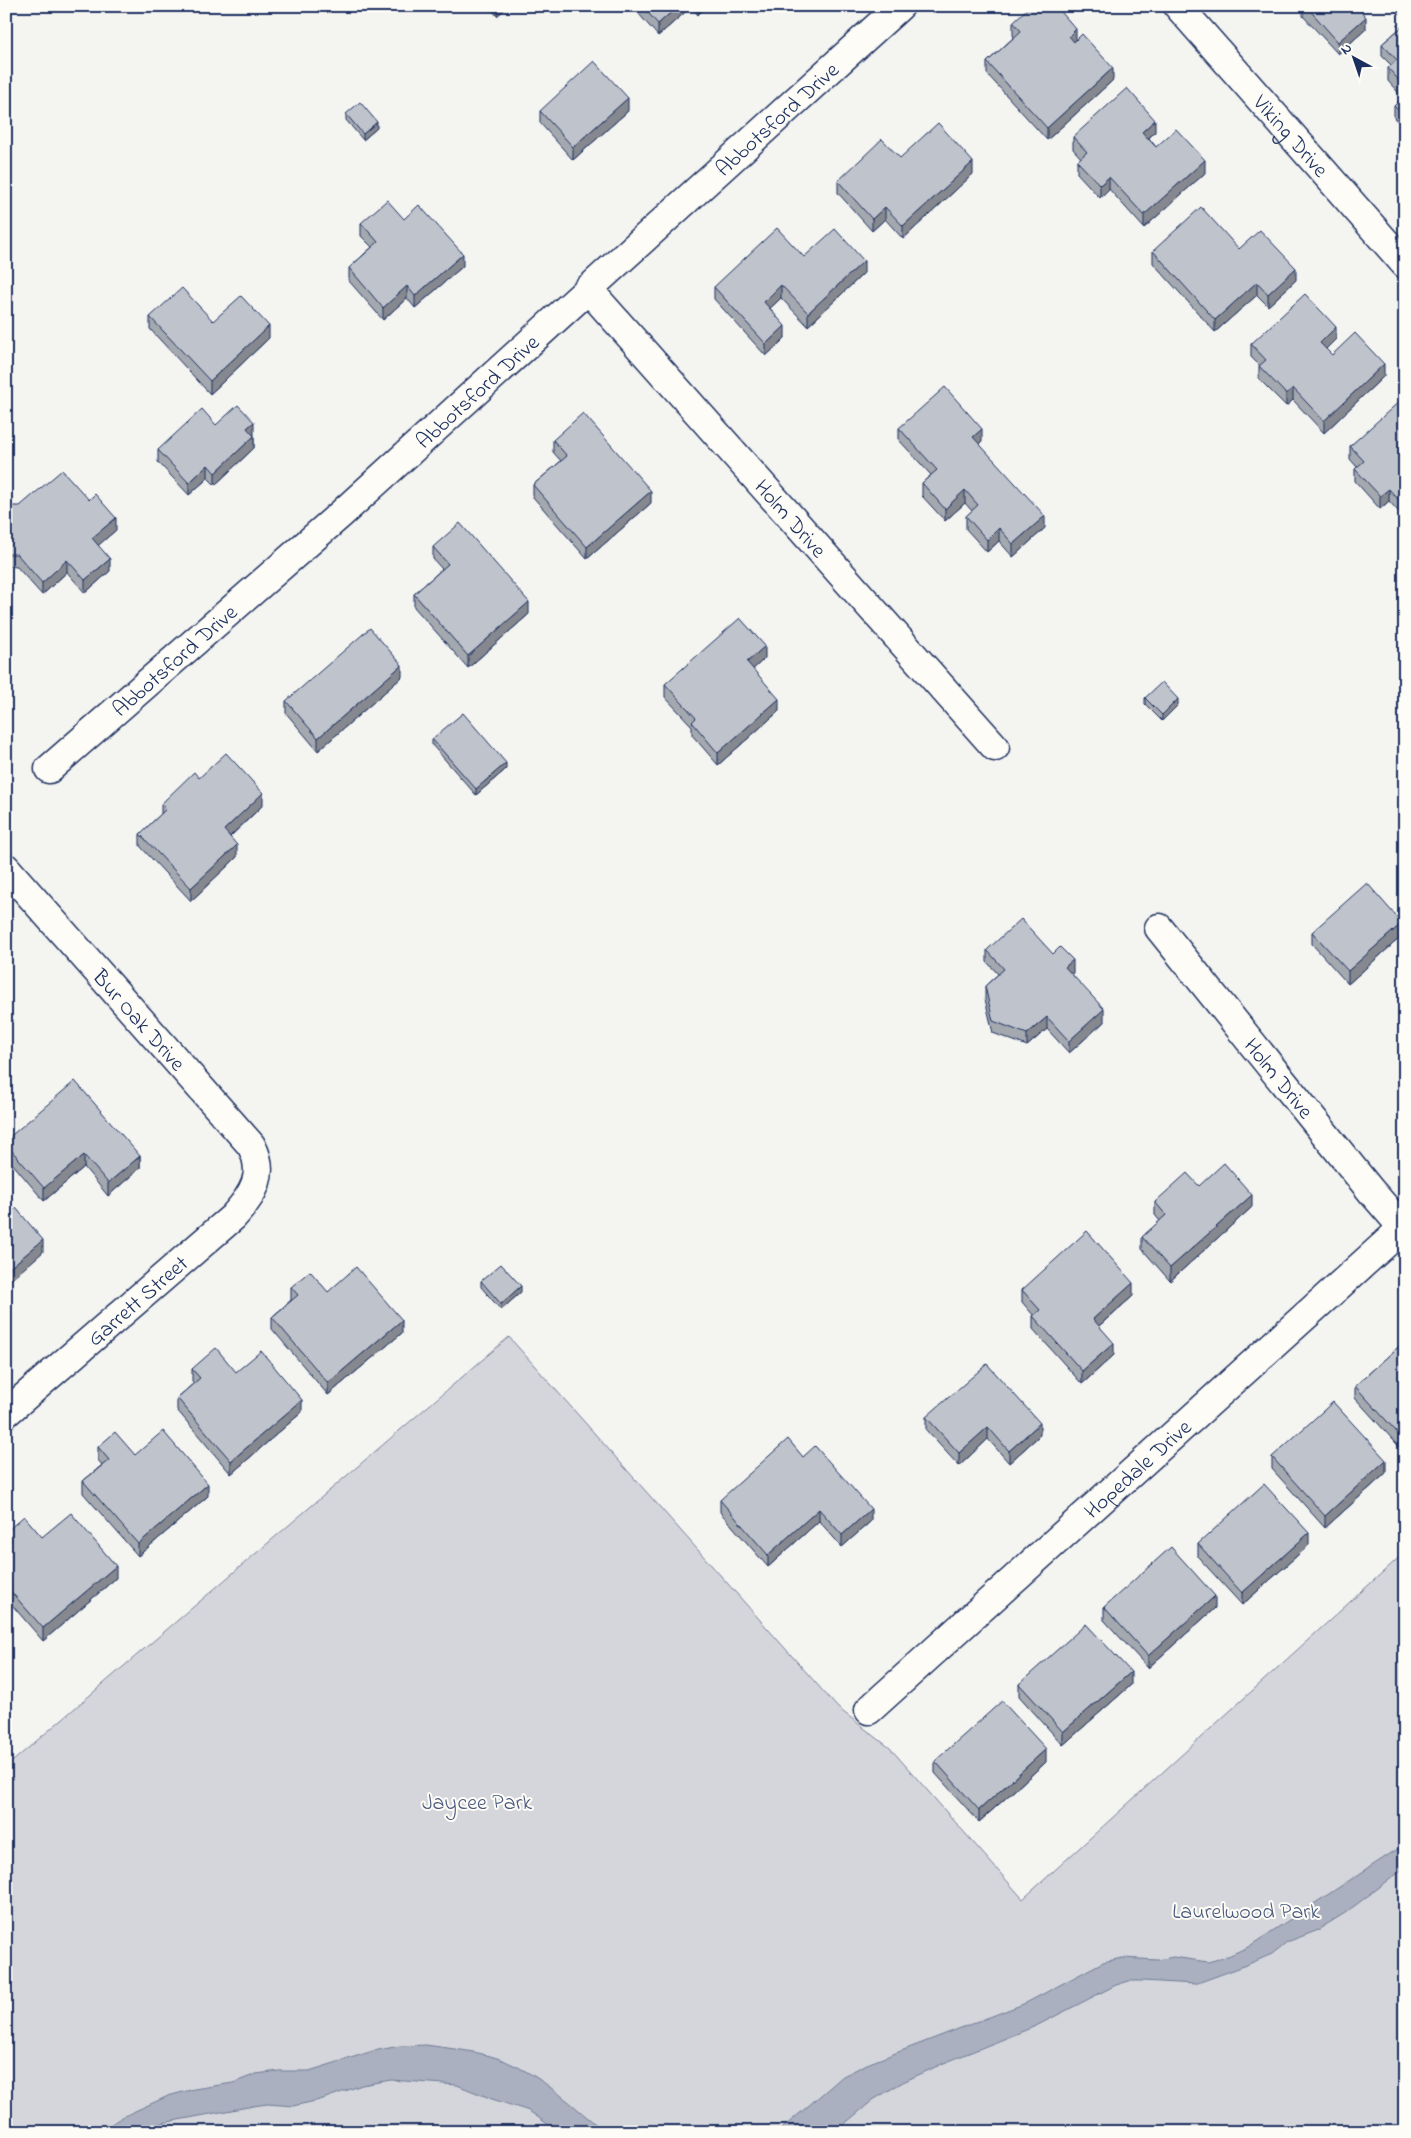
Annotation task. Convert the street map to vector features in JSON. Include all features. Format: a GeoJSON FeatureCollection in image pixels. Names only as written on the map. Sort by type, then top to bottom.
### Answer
{"type":"FeatureCollection","features":[{"type":"Feature","properties":{"kind":"street","name":"Abbotsford Drive"},"geometry":{"type":"LineString","coordinates":[[49,769],[341,514],[900,6]]}},
{"type":"Feature","properties":{"kind":"street","name":"Viking Drive"},"geometry":{"type":"LineString","coordinates":[[1178,6],[1405,264]]}},
{"type":"Feature","properties":{"kind":"street","name":"Holm Drive"},"geometry":{"type":"LineString","coordinates":[[588,289],[995,747]]}},
{"type":"Feature","properties":{"kind":"street","name":"Bur Oak Drive"},"geometry":{"type":"LineString","coordinates":[[6,868],[251,1145],[258,1157],[258,1178]]}},
{"type":"Feature","properties":{"kind":"street","name":"Holm Drive"},"geometry":{"type":"LineString","coordinates":[[1158,928],[1404,1227]]}},
{"type":"Feature","properties":{"kind":"street","name":"Garrett Street"},"geometry":{"type":"LineString","coordinates":[[6,1413],[233,1217],[250,1198],[258,1178]]}},
{"type":"Feature","properties":{"kind":"street","name":"Hopedale Drive"},"geometry":{"type":"LineString","coordinates":[[869,1710],[1404,1227]]}},
{"type":"Feature","properties":{"kind":"green space","name":"Jaycee Park"},"geometry":{"type":"Polygon","coordinates":[[[509,1337],[838,1708],[890,1748],[1023,1899],[1405,1552],[1405,2132],[6,2132],[6,1767],[509,1337]]]}},
{"type":"Feature","properties":{"kind":"water"},"geometry":{"type":"Polygon","coordinates":[[[1405,1844],[1405,1868],[1345,1913],[1316,1931],[1287,1942],[1272,1954],[1195,1984],[1129,1981],[1116,1985],[1036,2026],[944,2063],[903,2082],[873,2100],[842,2126],[830,2132],[778,2132],[843,2076],[867,2064],[1026,2003],[1103,1962],[1122,1958],[1158,1960],[1173,1957],[1208,1962],[1226,1957],[1248,1947],[1405,1844]]]}},
{"type":"Feature","properties":{"kind":"water"},"geometry":{"type":"Polygon","coordinates":[[[426,2045],[486,2055],[505,2061],[533,2075],[605,2132],[559,2132],[529,2111],[457,2085],[391,2080],[362,2085],[320,2100],[293,2106],[268,2104],[253,2106],[162,2123],[145,2132],[99,2132],[122,2117],[168,2096],[194,2089],[233,2083],[256,2074],[279,2071],[309,2071],[373,2051],[400,2046],[426,2045]]]}},
{"type":"Feature","properties":{"kind":"building"},"geometry":{"type":"Polygon","coordinates":[[[642,6],[678,6],[658,24],[642,6]]]}},
{"type":"Feature","properties":{"kind":"building"},"geometry":{"type":"Polygon","coordinates":[[[1030,6],[1056,6],[1076,29],[1069,36],[1074,42],[1082,34],[1113,68],[1047,128],[987,62],[1021,31],[1013,22],[1030,6]]]}},
{"type":"Feature","properties":{"kind":"building"},"geometry":{"type":"Polygon","coordinates":[[[1306,6],[1356,6],[1366,17],[1338,42],[1306,6]]]}},
{"type":"Feature","properties":{"kind":"building"},"geometry":{"type":"Polygon","coordinates":[[[1405,24],[1404,86],[1388,68],[1397,60],[1382,44],[1405,24]]]}},
{"type":"Feature","properties":{"kind":"building"},"geometry":{"type":"Polygon","coordinates":[[[594,61],[628,98],[573,147],[540,111],[594,61]]]}},
{"type":"Feature","properties":{"kind":"building"},"geometry":{"type":"Polygon","coordinates":[[[1127,88],[1155,120],[1142,132],[1156,147],[1176,129],[1205,160],[1144,215],[1109,177],[1100,185],[1077,161],[1087,152],[1073,137],[1127,88]]]}},
{"type":"Feature","properties":{"kind":"building"},"geometry":{"type":"Polygon","coordinates":[[[1405,96],[1405,117],[1394,106],[1405,96]]]}},
{"type":"Feature","properties":{"kind":"building"},"geometry":{"type":"Polygon","coordinates":[[[360,102],[377,122],[363,134],[346,114],[360,102]]]}},
{"type":"Feature","properties":{"kind":"building"},"geometry":{"type":"Polygon","coordinates":[[[938,123],[973,162],[903,226],[885,207],[872,219],[838,181],[882,139],[900,158],[938,123]]]}},
{"type":"Feature","properties":{"kind":"building"},"geometry":{"type":"Polygon","coordinates":[[[387,200],[404,219],[419,205],[463,254],[415,296],[407,286],[383,308],[349,268],[378,242],[361,223],[387,200]]]}},
{"type":"Feature","properties":{"kind":"building"},"geometry":{"type":"Polygon","coordinates":[[[1201,207],[1239,249],[1260,230],[1296,268],[1268,294],[1257,282],[1215,320],[1153,251],[1201,207]]]}},
{"type":"Feature","properties":{"kind":"building"},"geometry":{"type":"Polygon","coordinates":[[[777,228],[804,257],[835,229],[864,261],[808,313],[781,285],[764,302],[785,326],[766,344],[714,287],[777,228]]]}},
{"type":"Feature","properties":{"kind":"building"},"geometry":{"type":"Polygon","coordinates":[[[182,288],[213,321],[241,296],[269,326],[210,381],[150,317],[182,288]]]}},
{"type":"Feature","properties":{"kind":"building"},"geometry":{"type":"Polygon","coordinates":[[[1305,294],[1336,327],[1320,343],[1332,355],[1355,333],[1384,364],[1324,421],[1293,388],[1286,394],[1259,366],[1266,360],[1251,344],[1305,294]]]}},
{"type":"Feature","properties":{"kind":"building"},"geometry":{"type":"Polygon","coordinates":[[[945,387],[982,429],[973,437],[1045,516],[1013,544],[999,528],[987,540],[966,516],[978,505],[965,490],[945,509],[922,483],[937,470],[899,428],[945,387]]]}},
{"type":"Feature","properties":{"kind":"building"},"geometry":{"type":"Polygon","coordinates":[[[1402,399],[1405,401],[1405,507],[1389,489],[1380,496],[1355,469],[1364,461],[1350,446],[1402,399]]]}},
{"type":"Feature","properties":{"kind":"building"},"geometry":{"type":"Polygon","coordinates":[[[238,405],[254,422],[247,428],[254,436],[215,473],[208,465],[189,483],[158,450],[202,409],[216,425],[238,405]]]}},
{"type":"Feature","properties":{"kind":"building"},"geometry":{"type":"Polygon","coordinates":[[[583,413],[651,491],[587,547],[533,485],[567,456],[553,440],[583,413]]]}},
{"type":"Feature","properties":{"kind":"building"},"geometry":{"type":"Polygon","coordinates":[[[62,470],[89,500],[95,494],[116,518],[92,538],[110,559],[85,580],[67,560],[42,583],[17,554],[6,554],[6,506],[20,506],[62,470]]]}},
{"type":"Feature","properties":{"kind":"building"},"geometry":{"type":"Polygon","coordinates":[[[460,523],[529,602],[468,656],[414,594],[448,564],[433,547],[460,523]]]}},
{"type":"Feature","properties":{"kind":"building"},"geometry":{"type":"Polygon","coordinates":[[[740,618],[765,646],[747,662],[779,699],[718,753],[692,722],[696,718],[665,684],[740,618]]]}},
{"type":"Feature","properties":{"kind":"building"},"geometry":{"type":"Polygon","coordinates":[[[370,628],[402,665],[318,738],[286,701],[370,628]]]}},
{"type":"Feature","properties":{"kind":"building"},"geometry":{"type":"Polygon","coordinates":[[[1162,682],[1178,699],[1162,715],[1145,698],[1162,682]]]}},
{"type":"Feature","properties":{"kind":"building"},"geometry":{"type":"Polygon","coordinates":[[[463,713],[506,763],[476,789],[432,739],[463,713]]]}},
{"type":"Feature","properties":{"kind":"building"},"geometry":{"type":"Polygon","coordinates":[[[226,753],[263,793],[224,830],[237,845],[191,888],[140,834],[166,809],[161,804],[194,772],[199,778],[226,753]]]}},
{"type":"Feature","properties":{"kind":"building"},"geometry":{"type":"Polygon","coordinates":[[[1367,883],[1402,923],[1348,971],[1312,932],[1367,883]]]}},
{"type":"Feature","properties":{"kind":"building"},"geometry":{"type":"Polygon","coordinates":[[[1021,919],[1053,954],[1060,947],[1073,960],[1065,967],[1104,1009],[1069,1041],[1047,1017],[1027,1034],[993,1021],[985,986],[1004,969],[987,950],[1021,919]]]}},
{"type":"Feature","properties":{"kind":"building"},"geometry":{"type":"Polygon","coordinates":[[[75,1081],[140,1156],[108,1183],[84,1155],[44,1188],[6,1144],[6,1140],[75,1081]]]}},
{"type":"Feature","properties":{"kind":"building"},"geometry":{"type":"Polygon","coordinates":[[[1224,1163],[1252,1195],[1170,1268],[1142,1237],[1166,1215],[1155,1202],[1187,1173],[1199,1186],[1224,1163]]]}},
{"type":"Feature","properties":{"kind":"building"},"geometry":{"type":"Polygon","coordinates":[[[16,1208],[43,1240],[6,1271],[6,1211],[9,1214],[16,1208]]]}},
{"type":"Feature","properties":{"kind":"building"},"geometry":{"type":"Polygon","coordinates":[[[1087,1231],[1133,1283],[1093,1319],[1114,1343],[1082,1371],[1033,1316],[1040,1310],[1022,1290],[1087,1231]]]}},
{"type":"Feature","properties":{"kind":"building"},"geometry":{"type":"Polygon","coordinates":[[[501,1264],[521,1286],[501,1304],[481,1281],[501,1264]]]}},
{"type":"Feature","properties":{"kind":"building"},"geometry":{"type":"Polygon","coordinates":[[[356,1267],[402,1320],[328,1383],[272,1317],[298,1295],[291,1287],[310,1271],[328,1292],[356,1267]]]}},
{"type":"Feature","properties":{"kind":"building"},"geometry":{"type":"Polygon","coordinates":[[[1405,1341],[1405,1441],[1355,1386],[1405,1341]]]}},
{"type":"Feature","properties":{"kind":"building"},"geometry":{"type":"Polygon","coordinates":[[[216,1348],[236,1372],[261,1351],[302,1400],[231,1461],[177,1398],[200,1378],[192,1369],[216,1348]]]}},
{"type":"Feature","properties":{"kind":"building"},"geometry":{"type":"Polygon","coordinates":[[[987,1364],[1040,1423],[1009,1451],[988,1427],[959,1453],[926,1417],[987,1364]]]}},
{"type":"Feature","properties":{"kind":"building"},"geometry":{"type":"Polygon","coordinates":[[[1333,1402],[1386,1460],[1325,1516],[1272,1457],[1333,1402]]]}},
{"type":"Feature","properties":{"kind":"building"},"geometry":{"type":"Polygon","coordinates":[[[163,1431],[208,1484],[138,1544],[83,1481],[109,1460],[98,1447],[115,1432],[135,1455],[163,1431]]]}},
{"type":"Feature","properties":{"kind":"building"},"geometry":{"type":"Polygon","coordinates":[[[788,1439],[803,1457],[815,1446],[871,1509],[842,1535],[819,1509],[768,1555],[720,1500],[788,1439]]]}},
{"type":"Feature","properties":{"kind":"building"},"geometry":{"type":"Polygon","coordinates":[[[1264,1484],[1309,1533],[1242,1593],[1198,1544],[1264,1484]]]}},
{"type":"Feature","properties":{"kind":"building"},"geometry":{"type":"Polygon","coordinates":[[[71,1513],[116,1566],[43,1628],[6,1586],[6,1545],[12,1540],[6,1532],[24,1516],[42,1537],[71,1513]]]}},
{"type":"Feature","properties":{"kind":"building"},"geometry":{"type":"Polygon","coordinates":[[[1171,1547],[1215,1596],[1148,1656],[1104,1607],[1171,1547]]]}},
{"type":"Feature","properties":{"kind":"building"},"geometry":{"type":"Polygon","coordinates":[[[1086,1624],[1131,1672],[1063,1732],[1019,1684],[1086,1624]]]}},
{"type":"Feature","properties":{"kind":"building"},"geometry":{"type":"Polygon","coordinates":[[[1002,1701],[1046,1749],[979,1810],[935,1761],[1002,1701]]]}},
{"type":"Feature","properties":{"kind":"park label","name":"Laurelwood Park"},"geometry":{"type":"Point","coordinates":[1246,1910]}}]}
